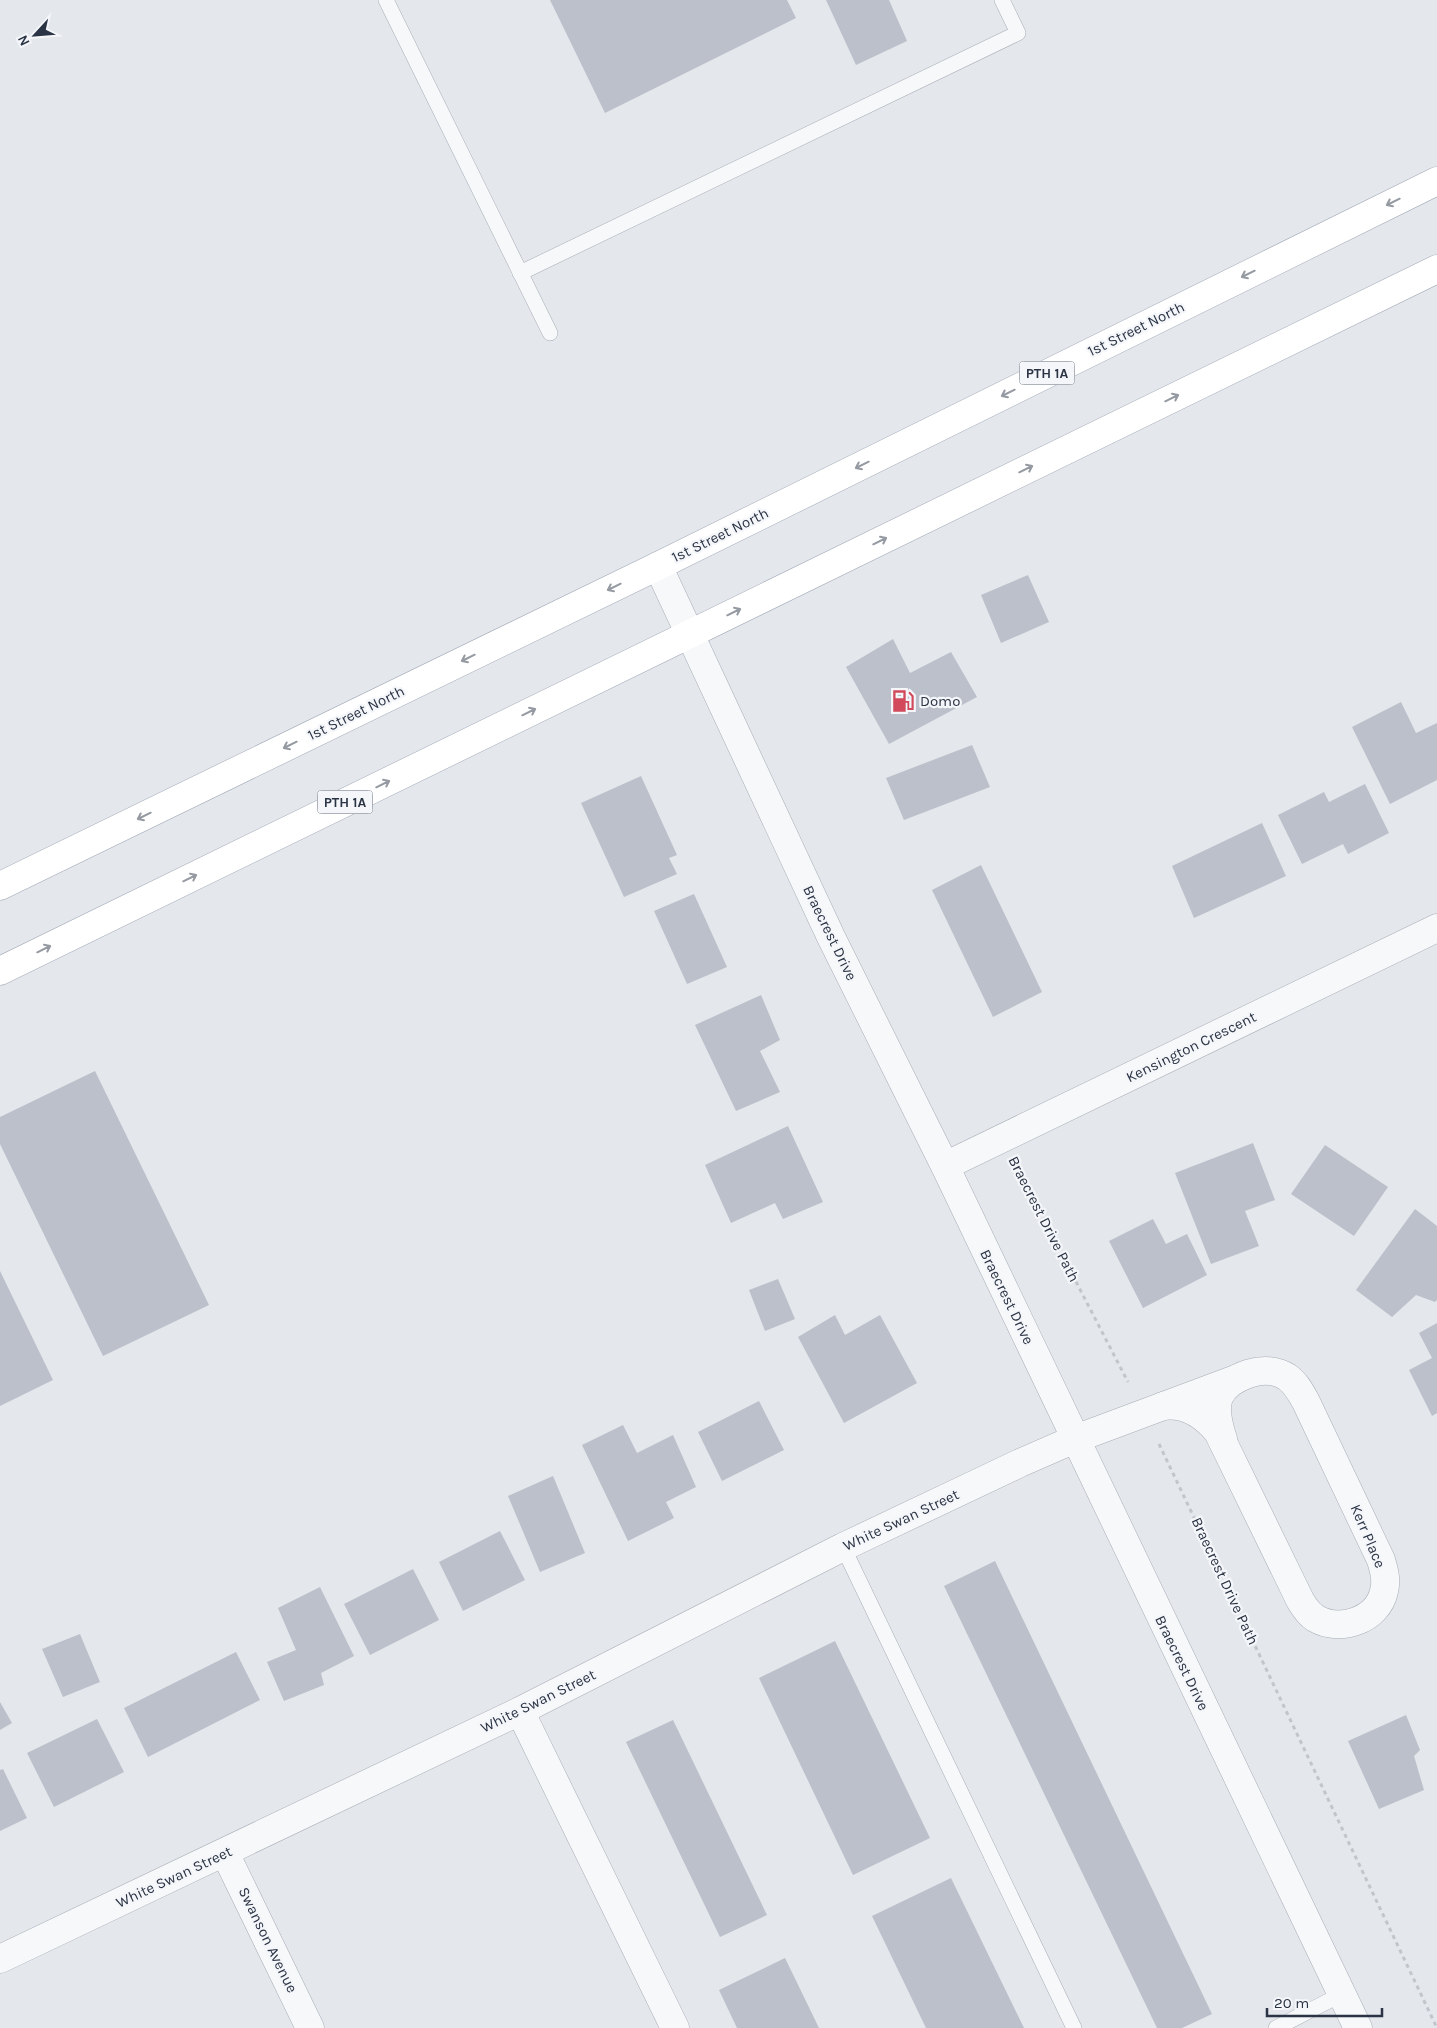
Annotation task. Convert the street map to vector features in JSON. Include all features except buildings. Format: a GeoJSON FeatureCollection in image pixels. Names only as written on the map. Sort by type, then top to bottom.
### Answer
{"type":"FeatureCollection","features":[{"type":"Feature","properties":{"kind":"main road","name":"1st Street North"},"geometry":{"type":"LineString","coordinates":[[0,886],[658,566],[1437,181]]}},
{"type":"Feature","properties":{"kind":"main road","name":"PTH 1A"},"geometry":{"type":"LineString","coordinates":[[0,971],[1437,269]]}},
{"type":"Feature","properties":{"kind":"street","name":"Braecrest Drive"},"geometry":{"type":"LineString","coordinates":[[658,566],[831,937],[945,1166],[1358,2028]]}},
{"type":"Feature","properties":{"kind":"street","name":"Kensington Crescent"},"geometry":{"type":"LineString","coordinates":[[945,1166],[1437,928]]}},
{"type":"Feature","properties":{"kind":"street","name":"Kerr Place"},"geometry":{"type":"LineString","coordinates":[[1075,1439],[1241,1377],[1256,1372],[1272,1371],[1286,1376],[1297,1387],[1306,1402],[1381,1560],[1386,1577],[1380,1604],[1372,1612],[1357,1620],[1342,1625],[1323,1622],[1306,1610],[1223,1439],[1218,1426],[1219,1398],[1229,1385],[1241,1377]]}},
{"type":"Feature","properties":{"kind":"street","name":"Kerr Place"},"geometry":{"type":"LineString","coordinates":[[1153,1410],[1171,1405],[1190,1409],[1212,1424],[1223,1439]]}},
{"type":"Feature","properties":{"kind":"street","name":"White Swan Street"},"geometry":{"type":"LineString","coordinates":[[0,1959],[226,1853],[520,1711],[843,1547],[1075,1439]]}},
{"type":"Feature","properties":{"kind":"street"},"geometry":{"type":"LineString","coordinates":[[520,1711],[675,2028]]}},
{"type":"Feature","properties":{"kind":"street","name":"Swanson Avenue"},"geometry":{"type":"LineString","coordinates":[[226,1853],[310,2028]]}},
{"type":"Feature","properties":{"kind":"lane"},"geometry":{"type":"LineString","coordinates":[[386,0],[550,333]]}},
{"type":"Feature","properties":{"kind":"lane"},"geometry":{"type":"LineString","coordinates":[[520,273],[1018,33],[1002,0]]}},
{"type":"Feature","properties":{"kind":"lane"},"geometry":{"type":"LineString","coordinates":[[843,1547],[1074,2028]]}},
{"type":"Feature","properties":{"kind":"lane"},"geometry":{"type":"LineString","coordinates":[[1276,2028],[1342,1994]]}},
{"type":"Feature","properties":{"kind":"path","name":"Braecrest Drive Path"},"geometry":{"type":"LineString","coordinates":[[1002,1139],[1153,1410],[1437,2028]]}},
{"type":"Feature","properties":{"kind":"place","name":"Domo"},"geometry":{"type":"Point","coordinates":[903,701]}}]}
